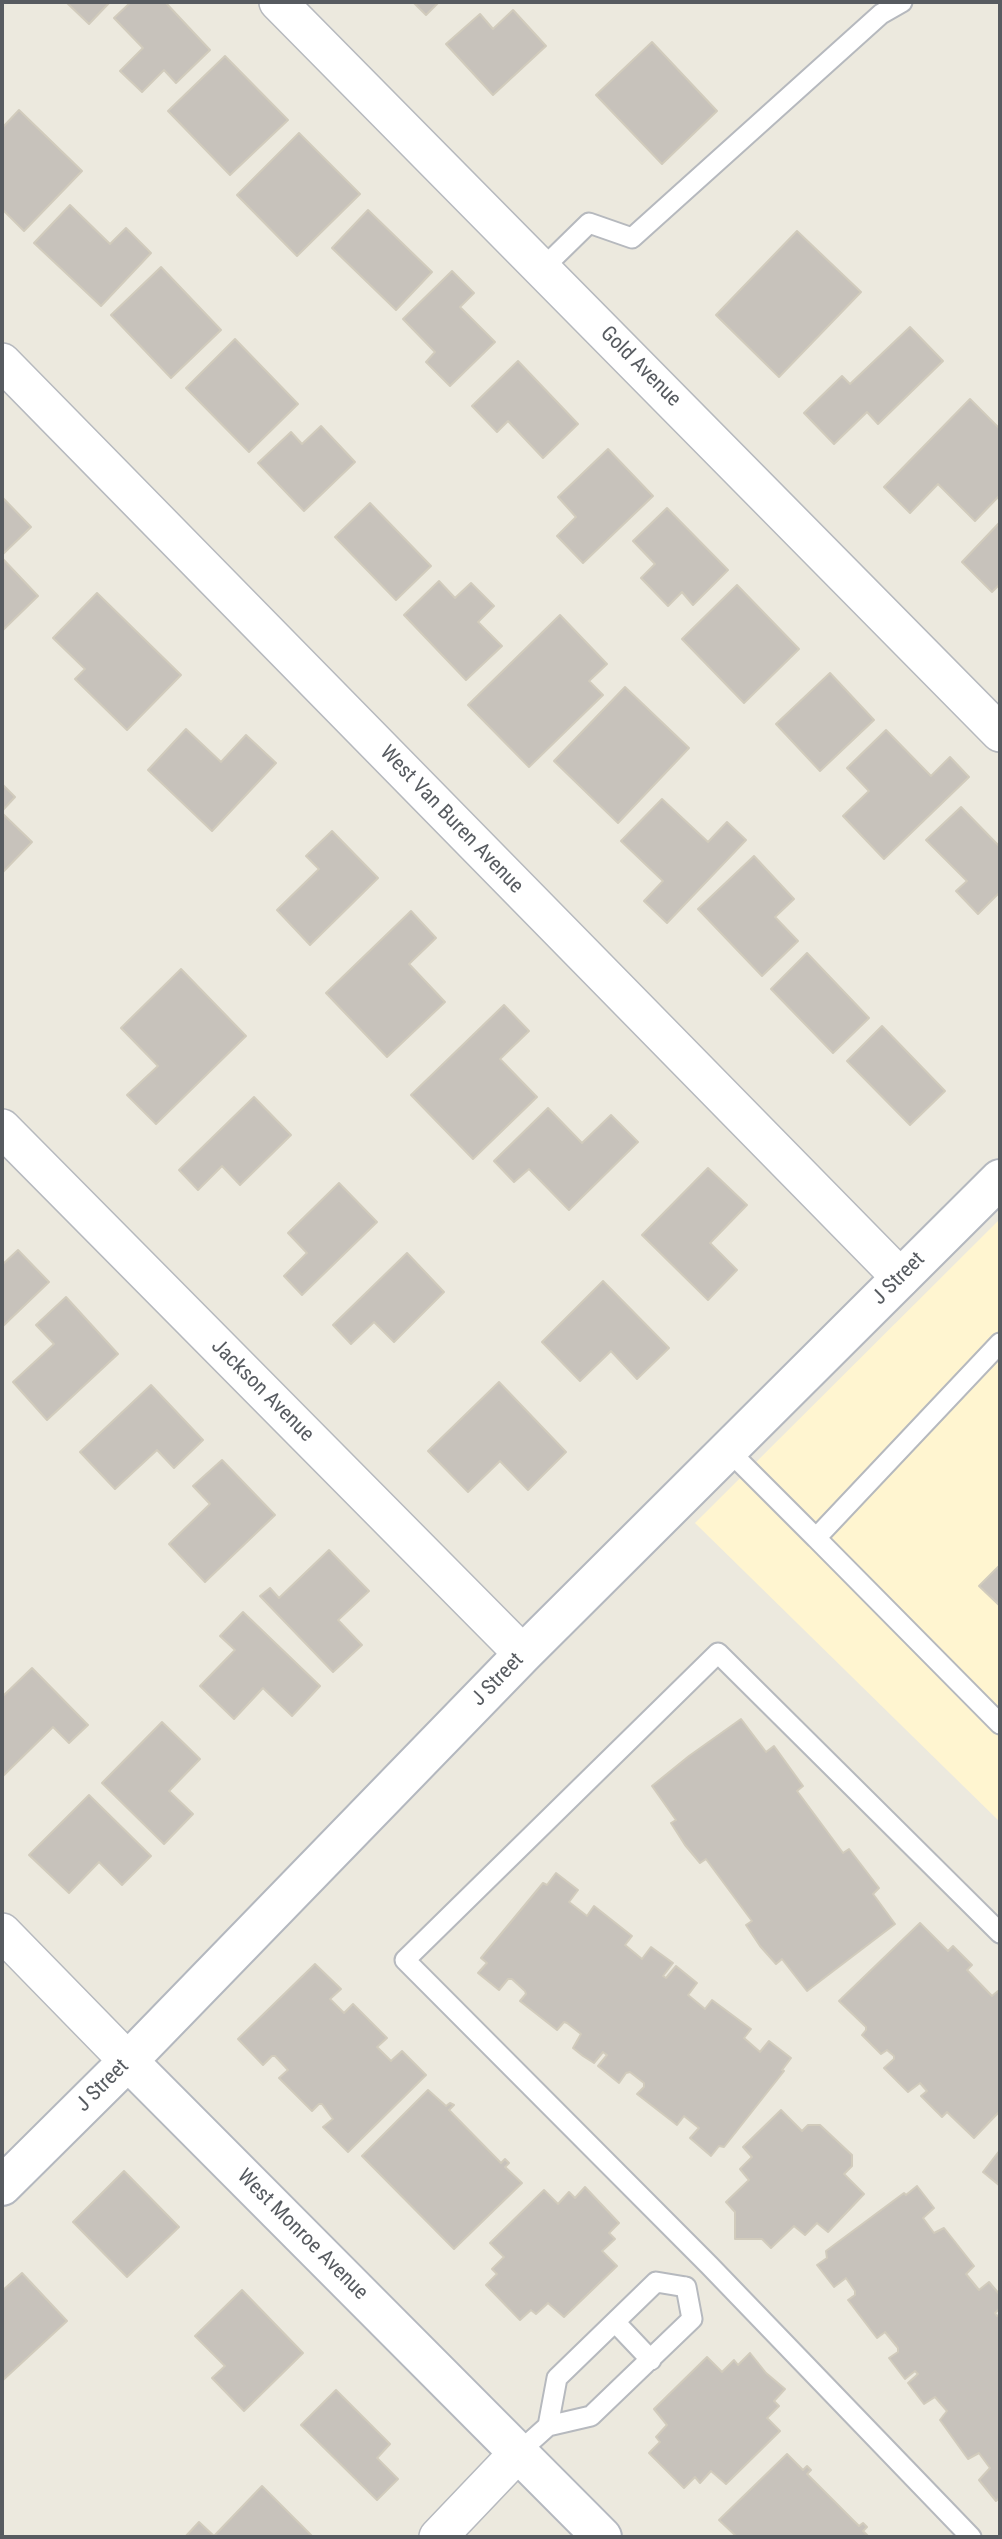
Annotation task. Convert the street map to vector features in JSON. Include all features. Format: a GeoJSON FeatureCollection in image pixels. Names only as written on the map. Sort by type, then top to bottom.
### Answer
{"type":"FeatureCollection","features":[{"type":"Feature","properties":{"kind":"street","name":"Gold Avenue"},"geometry":{"type":"LineString","coordinates":[[278,2],[1000,733]]}},
{"type":"Feature","properties":{"kind":"street","name":"West Van Buren Avenue"},"geometry":{"type":"LineString","coordinates":[[2,362],[901,1278]]}},
{"type":"Feature","properties":{"kind":"street","name":"Jackson Avenue"},"geometry":{"type":"LineString","coordinates":[[2,1128],[523,1654]]}},
{"type":"Feature","properties":{"kind":"street","name":"J Street"},"geometry":{"type":"LineString","coordinates":[[2,2186],[128,2061],[523,1654],[1000,1179]]}},
{"type":"Feature","properties":{"kind":"street","name":"West Monroe Avenue"},"geometry":{"type":"LineString","coordinates":[[2,1932],[602,2537]]}},
{"type":"Feature","properties":{"kind":"street"},"geometry":{"type":"LineString","coordinates":[[439,2537],[519,2452]]}},
{"type":"Feature","properties":{"kind":"lane"},"geometry":{"type":"LineString","coordinates":[[543,268],[589,223],[632,238],[871,22],[902,2]]}},
{"type":"Feature","properties":{"kind":"lane"},"geometry":{"type":"LineString","coordinates":[[816,1538],[1000,1343]]}},
{"type":"Feature","properties":{"kind":"lane"},"geometry":{"type":"LineString","coordinates":[[728,1450],[1000,1724]]}},
{"type":"Feature","properties":{"kind":"lane"},"geometry":{"type":"LineString","coordinates":[[971,2537],[709,2265],[405,1960],[718,1653],[1000,1933]]}},
{"type":"Feature","properties":{"kind":"lane"},"geometry":{"type":"LineString","coordinates":[[686,2287],[709,2265]]}},
{"type":"Feature","properties":{"kind":"lane"},"geometry":{"type":"LineString","coordinates":[[548,2426],[557,2378],[656,2282],[686,2287]]}},
{"type":"Feature","properties":{"kind":"lane"},"geometry":{"type":"LineString","coordinates":[[519,2452],[548,2426],[591,2416],[651,2360],[692,2319],[686,2287]]}},
{"type":"Feature","properties":{"kind":"lane"},"geometry":{"type":"LineString","coordinates":[[615,2322],[651,2360]]}},
{"type":"Feature","properties":{"kind":"shaded area"},"geometry":{"type":"Polygon","coordinates":[[[1000,1219],[1000,1822],[695,1523],[1000,1219]]]}},
{"type":"Feature","properties":{"kind":"building"},"geometry":{"type":"Polygon","coordinates":[[[66,2],[110,2],[89,24],[66,2]]]}},
{"type":"Feature","properties":{"kind":"building"},"geometry":{"type":"Polygon","coordinates":[[[131,2],[165,2],[210,50],[176,83],[164,70],[142,92],[120,71],[143,48],[114,18],[131,2]]]}},
{"type":"Feature","properties":{"kind":"building"},"geometry":{"type":"Polygon","coordinates":[[[413,2],[439,2],[426,15],[413,2]]]}},
{"type":"Feature","properties":{"kind":"building"},"geometry":{"type":"Polygon","coordinates":[[[513,10],[546,46],[493,95],[446,44],[480,14],[493,29],[513,10]]]}},
{"type":"Feature","properties":{"kind":"building"},"geometry":{"type":"Polygon","coordinates":[[[652,42],[717,111],[662,164],[596,95],[652,42]]]}},
{"type":"Feature","properties":{"kind":"building"},"geometry":{"type":"Polygon","coordinates":[[[225,56],[288,120],[230,175],[168,111],[225,56]]]}},
{"type":"Feature","properties":{"kind":"building"},"geometry":{"type":"Polygon","coordinates":[[[19,110],[82,171],[24,231],[2,209],[2,128],[19,110]]]}},
{"type":"Feature","properties":{"kind":"building"},"geometry":{"type":"Polygon","coordinates":[[[299,133],[360,194],[297,256],[237,195],[299,133]]]}},
{"type":"Feature","properties":{"kind":"building"},"geometry":{"type":"Polygon","coordinates":[[[70,205],[110,244],[126,228],[151,253],[101,306],[34,243],[70,205]]]}},
{"type":"Feature","properties":{"kind":"building"},"geometry":{"type":"Polygon","coordinates":[[[368,210],[432,272],[396,310],[332,248],[368,210]]]}},
{"type":"Feature","properties":{"kind":"building"},"geometry":{"type":"Polygon","coordinates":[[[797,231],[861,292],[779,377],[716,315],[797,231]]]}},
{"type":"Feature","properties":{"kind":"building"},"geometry":{"type":"Polygon","coordinates":[[[161,267],[221,330],[171,378],[111,315],[161,267]]]}},
{"type":"Feature","properties":{"kind":"building"},"geometry":{"type":"Polygon","coordinates":[[[452,271],[474,293],[460,307],[495,342],[450,386],[426,362],[435,352],[403,319],[452,271]]]}},
{"type":"Feature","properties":{"kind":"building"},"geometry":{"type":"Polygon","coordinates":[[[910,327],[943,361],[878,424],[867,412],[834,444],[804,413],[842,376],[850,384],[910,327]]]}},
{"type":"Feature","properties":{"kind":"building"},"geometry":{"type":"Polygon","coordinates":[[[235,339],[298,404],[249,452],[186,388],[235,339]]]}},
{"type":"Feature","properties":{"kind":"building"},"geometry":{"type":"Polygon","coordinates":[[[518,361],[578,424],[543,458],[508,421],[497,432],[472,406],[518,361]]]}},
{"type":"Feature","properties":{"kind":"building"},"geometry":{"type":"Polygon","coordinates":[[[970,399],[1000,429],[1000,495],[975,521],[938,484],[910,513],[884,487],[970,399]]]}},
{"type":"Feature","properties":{"kind":"building"},"geometry":{"type":"Polygon","coordinates":[[[321,426],[355,462],[304,511],[258,463],[291,432],[302,444],[321,426]]]}},
{"type":"Feature","properties":{"kind":"building"},"geometry":{"type":"Polygon","coordinates":[[[608,449],[653,496],[583,563],[557,536],[576,517],[558,497],[608,449]]]}},
{"type":"Feature","properties":{"kind":"building"},"geometry":{"type":"Polygon","coordinates":[[[2,497],[31,527],[2,555],[2,497]]]}},
{"type":"Feature","properties":{"kind":"building"},"geometry":{"type":"Polygon","coordinates":[[[370,503],[431,566],[396,600],[335,537],[370,503]]]}},
{"type":"Feature","properties":{"kind":"building"},"geometry":{"type":"Polygon","coordinates":[[[667,508],[728,570],[693,605],[682,592],[668,606],[641,578],[655,564],[633,541],[667,508]]]}},
{"type":"Feature","properties":{"kind":"building"},"geometry":{"type":"Polygon","coordinates":[[[1000,522],[1000,584],[992,592],[962,562],[1000,522]]]}},
{"type":"Feature","properties":{"kind":"building"},"geometry":{"type":"Polygon","coordinates":[[[2,558],[38,596],[2,631],[2,558]]]}},
{"type":"Feature","properties":{"kind":"building"},"geometry":{"type":"Polygon","coordinates":[[[439,581],[455,598],[471,583],[494,606],[478,622],[502,646],[466,680],[404,615],[439,581]]]}},
{"type":"Feature","properties":{"kind":"building"},"geometry":{"type":"Polygon","coordinates":[[[737,585],[799,649],[744,703],[682,639],[737,585]]]}},
{"type":"Feature","properties":{"kind":"building"},"geometry":{"type":"Polygon","coordinates":[[[97,593],[181,675],[127,730],[75,679],[85,669],[53,638],[97,593]]]}},
{"type":"Feature","properties":{"kind":"building"},"geometry":{"type":"Polygon","coordinates":[[[560,615],[607,664],[589,681],[603,695],[529,767],[468,705],[560,615]]]}},
{"type":"Feature","properties":{"kind":"building"},"geometry":{"type":"Polygon","coordinates":[[[830,673],[874,720],[820,771],[776,724],[830,673]]]}},
{"type":"Feature","properties":{"kind":"building"},"geometry":{"type":"Polygon","coordinates":[[[625,687],[689,748],[618,823],[554,761],[625,687]]]}},
{"type":"Feature","properties":{"kind":"building"},"geometry":{"type":"Polygon","coordinates":[[[186,729],[221,762],[246,735],[276,763],[212,831],[148,770],[186,729]]]}},
{"type":"Feature","properties":{"kind":"building"},"geometry":{"type":"Polygon","coordinates":[[[886,730],[931,776],[950,757],[969,777],[884,859],[843,816],[869,791],[847,768],[886,730]]]}},
{"type":"Feature","properties":{"kind":"building"},"geometry":{"type":"Polygon","coordinates":[[[2,784],[15,797],[2,811],[2,784]]]}},
{"type":"Feature","properties":{"kind":"building"},"geometry":{"type":"Polygon","coordinates":[[[662,799],[708,842],[727,822],[746,840],[667,923],[644,901],[663,881],[621,841],[662,799]]]}},
{"type":"Feature","properties":{"kind":"building"},"geometry":{"type":"Polygon","coordinates":[[[961,807],[1000,847],[1000,892],[978,914],[956,891],[967,881],[926,840],[961,807]]]}},
{"type":"Feature","properties":{"kind":"building"},"geometry":{"type":"Polygon","coordinates":[[[2,813],[32,842],[2,873],[2,813]]]}},
{"type":"Feature","properties":{"kind":"building"},"geometry":{"type":"Polygon","coordinates":[[[332,831],[378,878],[310,945],[277,910],[319,869],[306,856],[332,831]]]}},
{"type":"Feature","properties":{"kind":"building"},"geometry":{"type":"Polygon","coordinates":[[[754,856],[794,899],[775,917],[798,941],[762,976],[698,909],[754,856]]]}},
{"type":"Feature","properties":{"kind":"building"},"geometry":{"type":"Polygon","coordinates":[[[411,911],[436,938],[409,964],[445,1002],[387,1057],[326,993],[411,911]]]}},
{"type":"Feature","properties":{"kind":"building"},"geometry":{"type":"Polygon","coordinates":[[[807,953],[869,1018],[833,1053],[771,989],[807,953]]]}},
{"type":"Feature","properties":{"kind":"building"},"geometry":{"type":"Polygon","coordinates":[[[181,969],[246,1036],[156,1124],[127,1095],[158,1066],[121,1028],[181,969]]]}},
{"type":"Feature","properties":{"kind":"building"},"geometry":{"type":"Polygon","coordinates":[[[504,1005],[529,1031],[500,1059],[537,1097],[473,1159],[411,1095],[504,1005]]]}},
{"type":"Feature","properties":{"kind":"building"},"geometry":{"type":"Polygon","coordinates":[[[882,1026],[945,1091],[910,1125],[847,1061],[882,1026]]]}},
{"type":"Feature","properties":{"kind":"building"},"geometry":{"type":"Polygon","coordinates":[[[254,1097],[291,1135],[240,1185],[222,1166],[198,1190],[179,1170],[254,1097]]]}},
{"type":"Feature","properties":{"kind":"building"},"geometry":{"type":"Polygon","coordinates":[[[548,1108],[582,1143],[611,1115],[638,1142],[569,1210],[529,1169],[514,1182],[494,1161],[548,1108]]]}},
{"type":"Feature","properties":{"kind":"building"},"geometry":{"type":"Polygon","coordinates":[[[708,1168],[747,1205],[710,1243],[737,1270],[708,1300],[642,1235],[708,1168]]]}},
{"type":"Feature","properties":{"kind":"building"},"geometry":{"type":"Polygon","coordinates":[[[339,1183],[377,1222],[302,1295],[284,1276],[307,1253],[288,1233],[339,1183]]]}},
{"type":"Feature","properties":{"kind":"building"},"geometry":{"type":"Polygon","coordinates":[[[18,1250],[49,1282],[2,1327],[2,1265],[18,1250]]]}},
{"type":"Feature","properties":{"kind":"building"},"geometry":{"type":"Polygon","coordinates":[[[407,1253],[444,1292],[394,1342],[374,1322],[351,1344],[333,1325],[407,1253]]]}},
{"type":"Feature","properties":{"kind":"building"},"geometry":{"type":"Polygon","coordinates":[[[603,1281],[669,1348],[637,1379],[611,1351],[580,1381],[542,1342],[603,1281]]]}},
{"type":"Feature","properties":{"kind":"building"},"geometry":{"type":"Polygon","coordinates":[[[66,1297],[118,1354],[47,1420],[13,1382],[54,1344],[36,1325],[66,1297]]]}},
{"type":"Feature","properties":{"kind":"building"},"geometry":{"type":"Polygon","coordinates":[[[499,1382],[566,1452],[528,1490],[500,1461],[468,1492],[428,1451],[499,1382]]]}},
{"type":"Feature","properties":{"kind":"building"},"geometry":{"type":"Polygon","coordinates":[[[151,1385],[203,1440],[174,1468],[157,1450],[115,1489],[80,1452],[151,1385]]]}},
{"type":"Feature","properties":{"kind":"building"},"geometry":{"type":"Polygon","coordinates":[[[222,1460],[275,1515],[205,1582],[169,1544],[210,1504],[193,1486],[222,1460]]]}},
{"type":"Feature","properties":{"kind":"building"},"geometry":{"type":"Polygon","coordinates":[[[329,1550],[369,1591],[338,1620],[362,1645],[333,1672],[260,1596],[270,1588],[279,1598],[329,1550]]]}},
{"type":"Feature","properties":{"kind":"building"},"geometry":{"type":"Polygon","coordinates":[[[1000,1565],[1000,1606],[979,1586],[1000,1565]]]}},
{"type":"Feature","properties":{"kind":"building"},"geometry":{"type":"Polygon","coordinates":[[[243,1612],[320,1686],[292,1716],[263,1688],[234,1719],[200,1686],[235,1650],[220,1636],[243,1612]]]}},
{"type":"Feature","properties":{"kind":"building"},"geometry":{"type":"Polygon","coordinates":[[[32,1668],[88,1725],[69,1743],[53,1727],[2,1777],[2,1697],[32,1668]]]}},
{"type":"Feature","properties":{"kind":"building"},"geometry":{"type":"Polygon","coordinates":[[[741,1719],[766,1752],[774,1746],[803,1786],[797,1791],[843,1853],[849,1849],[879,1888],[873,1894],[895,1924],[807,1991],[782,1959],[776,1964],[760,1946],[746,1925],[752,1921],[706,1859],[700,1863],[685,1845],[671,1823],[676,1820],[652,1786],[741,1719]]]}},
{"type":"Feature","properties":{"kind":"building"},"geometry":{"type":"Polygon","coordinates":[[[162,1722],[200,1759],[169,1791],[193,1814],[164,1844],[102,1783],[162,1722]]]}},
{"type":"Feature","properties":{"kind":"building"},"geometry":{"type":"Polygon","coordinates":[[[89,1795],[151,1856],[122,1885],[99,1862],[69,1893],[29,1855],[89,1795]]]}},
{"type":"Feature","properties":{"kind":"building"},"geometry":{"type":"Polygon","coordinates":[[[556,1873],[578,1890],[569,1902],[587,1916],[594,1906],[632,1936],[625,1945],[642,1959],[651,1947],[673,1963],[663,1976],[666,1978],[676,1966],[697,1983],[688,1995],[705,2009],[712,2000],[751,2029],[744,2038],[760,2052],[769,2041],[791,2058],[782,2070],[784,2071],[724,2147],[719,2146],[711,2156],[690,2138],[699,2128],[684,2116],[677,2125],[637,2094],[644,2087],[644,2083],[630,2072],[626,2073],[619,2083],[598,2066],[607,2055],[603,2052],[594,2063],[583,2056],[573,2048],[581,2034],[564,2022],[557,2030],[520,2001],[526,1994],[525,1991],[512,1979],[508,1979],[499,1990],[478,1973],[487,1963],[481,1958],[543,1883],[547,1885],[556,1873]]]}},
{"type":"Feature","properties":{"kind":"building"},"geometry":{"type":"Polygon","coordinates":[[[920,1923],[948,1951],[953,1946],[972,1965],[967,1970],[992,1996],[998,1991],[1000,1994],[1000,2111],[974,2138],[947,2112],[942,2117],[921,2096],[927,2091],[920,2083],[908,2092],[884,2068],[894,2056],[887,2050],[881,2054],[862,2035],[866,2027],[839,2001],[920,1923]]]}},
{"type":"Feature","properties":{"kind":"building"},"geometry":{"type":"Polygon","coordinates":[[[315,1964],[341,1989],[330,1999],[344,2013],[353,2004],[387,2038],[377,2047],[391,2061],[402,2051],[426,2075],[348,2152],[323,2127],[333,2119],[322,2104],[312,2111],[279,2078],[288,2070],[275,2056],[263,2065],[238,2039],[315,1964]]]}},
{"type":"Feature","properties":{"kind":"building"},"geometry":{"type":"Polygon","coordinates":[[[428,2090],[446,2106],[450,2103],[454,2105],[449,2110],[501,2163],[505,2159],[509,2163],[505,2167],[522,2183],[454,2249],[362,2156],[428,2090]]]}},
{"type":"Feature","properties":{"kind":"building"},"geometry":{"type":"Polygon","coordinates":[[[781,2110],[802,2131],[808,2125],[820,2125],[852,2155],[852,2166],[844,2174],[864,2194],[828,2232],[817,2223],[805,2235],[794,2226],[771,2248],[762,2239],[735,2239],[735,2212],[726,2202],[749,2180],[740,2169],[752,2157],[743,2147],[781,2110]]]}},
{"type":"Feature","properties":{"kind":"building"},"geometry":{"type":"Polygon","coordinates":[[[1000,2150],[1000,2186],[983,2172],[1000,2150]]]}},
{"type":"Feature","properties":{"kind":"building"},"geometry":{"type":"Polygon","coordinates":[[[124,2171],[179,2227],[127,2277],[73,2222],[124,2171]]]}},
{"type":"Feature","properties":{"kind":"building"},"geometry":{"type":"Polygon","coordinates":[[[917,2186],[934,2208],[923,2218],[934,2233],[944,2228],[974,2266],[966,2274],[979,2290],[989,2282],[1000,2295],[1000,2308],[995,2313],[997,2316],[1000,2314],[1000,2497],[996,2501],[979,2480],[990,2468],[979,2453],[968,2459],[940,2420],[947,2411],[935,2397],[924,2404],[908,2383],[918,2374],[915,2371],[905,2379],[889,2358],[898,2352],[898,2348],[885,2332],[877,2338],[848,2300],[855,2295],[855,2291],[846,2278],[834,2287],[817,2265],[827,2258],[826,2251],[917,2186]]]}},
{"type":"Feature","properties":{"kind":"building"},"geometry":{"type":"Polygon","coordinates":[[[585,2187],[619,2223],[609,2233],[615,2239],[602,2251],[617,2266],[564,2317],[548,2303],[536,2314],[531,2310],[520,2320],[486,2285],[497,2274],[492,2269],[504,2257],[490,2243],[544,2190],[558,2204],[569,2192],[575,2198],[585,2187]]]}},
{"type":"Feature","properties":{"kind":"building"},"geometry":{"type":"Polygon","coordinates":[[[22,2273],[67,2321],[2,2381],[2,2291],[22,2273]]]}},
{"type":"Feature","properties":{"kind":"building"},"geometry":{"type":"Polygon","coordinates":[[[242,2290],[303,2353],[244,2411],[212,2378],[225,2366],[195,2336],[242,2290]]]}},
{"type":"Feature","properties":{"kind":"building"},"geometry":{"type":"Polygon","coordinates":[[[750,2353],[766,2373],[785,2389],[774,2401],[779,2406],[767,2418],[780,2431],[726,2484],[711,2471],[700,2483],[695,2477],[684,2488],[649,2453],[660,2442],[656,2437],[667,2425],[654,2409],[707,2357],[722,2372],[734,2360],[738,2365],[750,2353]]]}},
{"type":"Feature","properties":{"kind":"building"},"geometry":{"type":"Polygon","coordinates":[[[336,2390],[390,2444],[377,2458],[398,2479],[377,2500],[301,2425],[336,2390]]]}},
{"type":"Feature","properties":{"kind":"building"},"geometry":{"type":"Polygon","coordinates":[[[787,2454],[803,2470],[807,2466],[811,2470],[807,2474],[859,2526],[863,2523],[867,2527],[863,2531],[869,2537],[737,2537],[719,2520],[787,2454]]]}},
{"type":"Feature","properties":{"kind":"building"},"geometry":{"type":"Polygon","coordinates":[[[262,2486],[313,2537],[185,2537],[199,2522],[214,2536],[262,2486]]]}}]}
